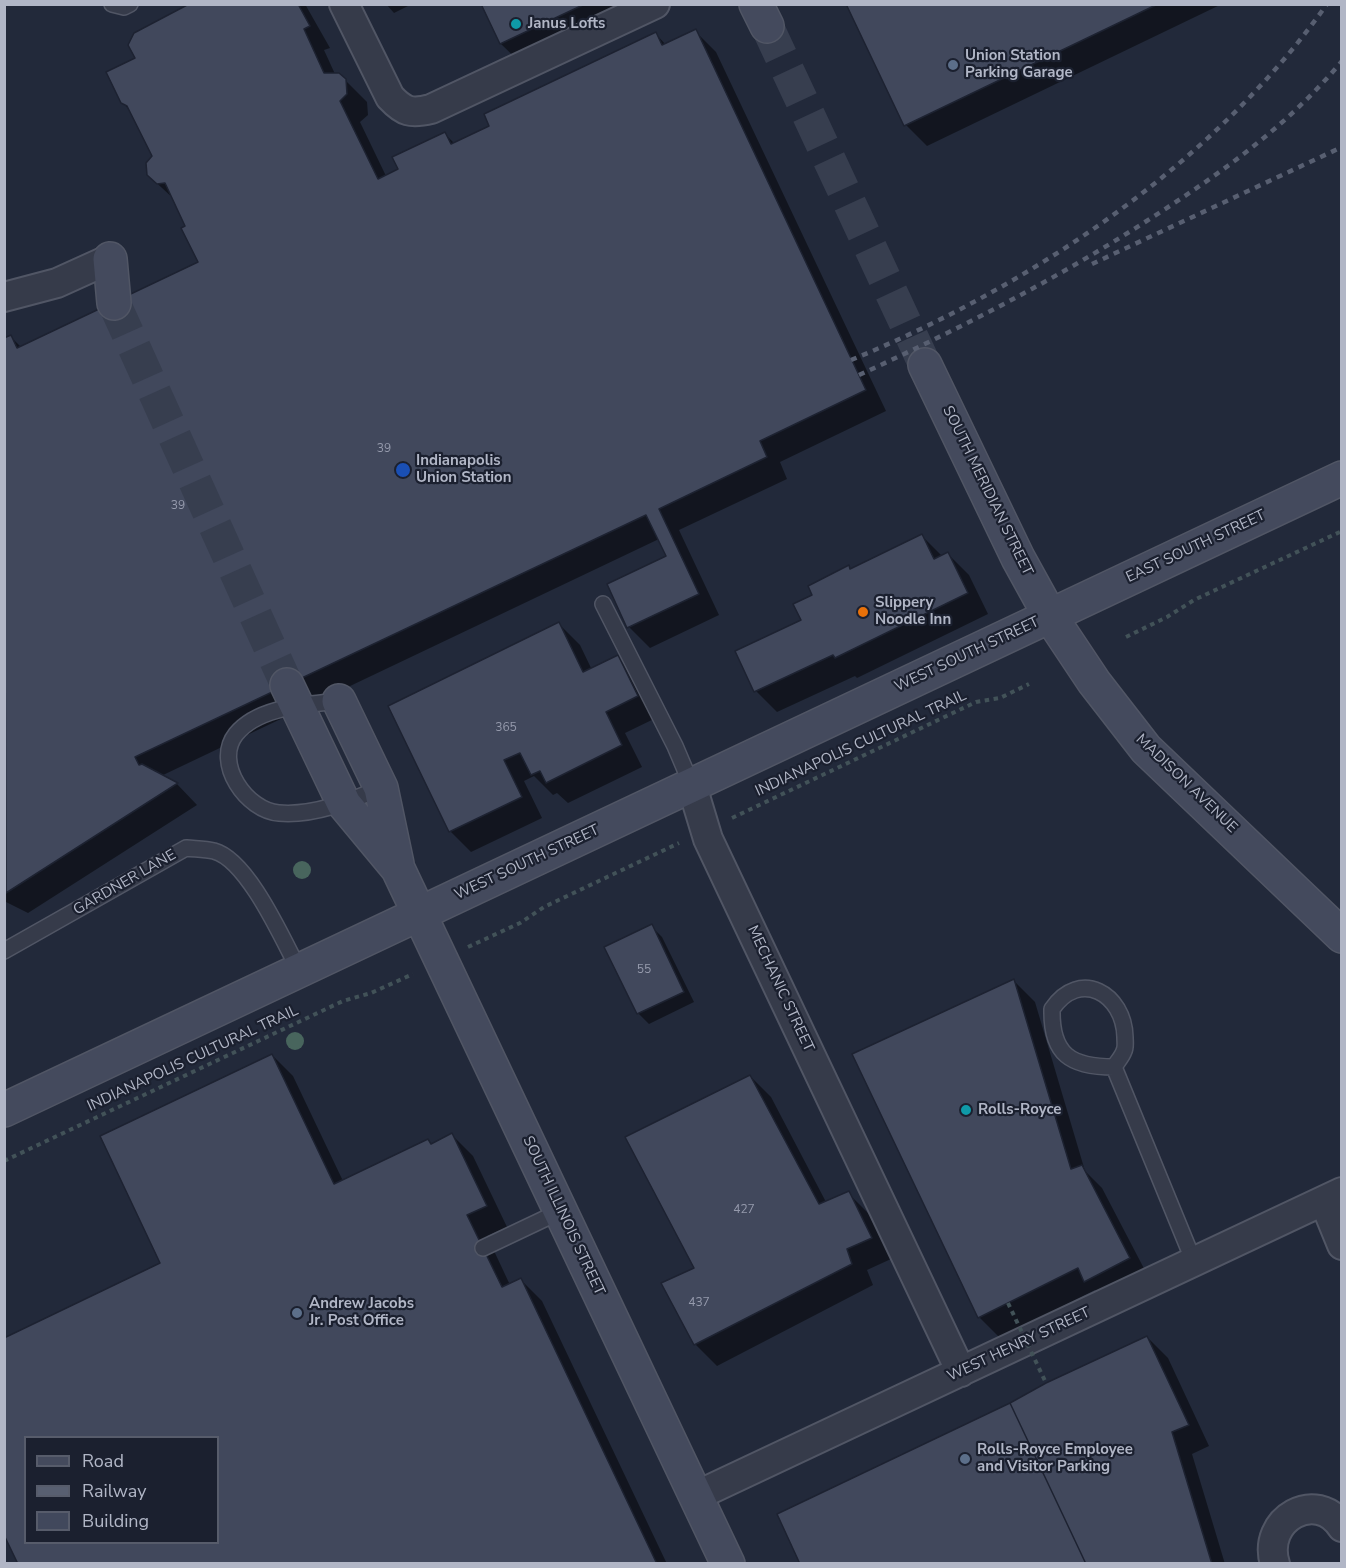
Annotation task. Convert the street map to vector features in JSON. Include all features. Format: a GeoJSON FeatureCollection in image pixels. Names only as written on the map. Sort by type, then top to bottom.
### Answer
{"type":"FeatureCollection","features":[{"type":"Feature","properties":{"kind":"main road"},"geometry":{"type":"LineString","coordinates":[[110,259],[114,303]]}},
{"type":"Feature","properties":{"kind":"main road","name":"SOUTH MERIDIAN STREET"},"geometry":{"type":"LineString","coordinates":[[925,364],[1018,558],[1050,616]]}},
{"type":"Feature","properties":{"kind":"main road","name":"EAST SOUTH STREET"},"geometry":{"type":"LineString","coordinates":[[1050,616],[1341,478]]}},
{"type":"Feature","properties":{"kind":"main road","name":"WEST SOUTH STREET"},"geometry":{"type":"LineString","coordinates":[[4,1110],[1050,616]]}},
{"type":"Feature","properties":{"kind":"main road","name":"MADISON AVENUE"},"geometry":{"type":"LineString","coordinates":[[1050,616],[1094,682],[1146,749],[1341,936]]}},
{"type":"Feature","properties":{"kind":"main road","name":"SOUTH ILLINOIS STREET"},"geometry":{"type":"LineString","coordinates":[[293,696],[344,804],[398,869],[728,1563]]}},
{"type":"Feature","properties":{"kind":"main road","name":"SOUTH ILLINOIS STREET"},"geometry":{"type":"LineString","coordinates":[[339,701],[381,788],[398,869]]}},
{"type":"Feature","properties":{"kind":"street"},"geometry":{"type":"LineString","coordinates":[[344,4],[378,78],[390,97],[401,109],[410,113],[431,109],[655,4]]}},
{"type":"Feature","properties":{"kind":"street"},"geometry":{"type":"LineString","coordinates":[[4,297],[57,283],[110,259]]}},
{"type":"Feature","properties":{"kind":"street","name":"MECHANIC STREET"},"geometry":{"type":"LineString","coordinates":[[692,786],[708,839],[961,1372]]}},
{"type":"Feature","properties":{"kind":"street"},"geometry":{"type":"LineString","coordinates":[[1333,1197],[1341,1245]]}},
{"type":"Feature","properties":{"kind":"street","name":"WEST HENRY STREET"},"geometry":{"type":"LineString","coordinates":[[696,1496],[1333,1197]]}},
{"type":"Feature","properties":{"kind":"street"},"geometry":{"type":"LineString","coordinates":[[1275,1563],[1272,1542],[1276,1530],[1284,1520],[1294,1514],[1305,1510],[1318,1510],[1329,1514],[1341,1527]]}},
{"type":"Feature","properties":{"kind":"lane"},"geometry":{"type":"LineString","coordinates":[[112,4],[124,7],[130,4]]}},
{"type":"Feature","properties":{"kind":"lane","name":"MECHANIC STREET"},"geometry":{"type":"LineString","coordinates":[[603,604],[675,746],[692,786]]}},
{"type":"Feature","properties":{"kind":"lane"},"geometry":{"type":"LineString","coordinates":[[339,701],[293,696],[237,733],[229,748],[232,774],[244,794],[257,806],[278,813],[301,813],[344,804],[381,788]]}},
{"type":"Feature","properties":{"kind":"lane","name":"GARDNER LANE"},"geometry":{"type":"LineString","coordinates":[[4,951],[186,848],[216,851],[240,870],[264,902],[299,970]]}},
{"type":"Feature","properties":{"kind":"lane"},"geometry":{"type":"LineString","coordinates":[[1074,988],[1094,989],[1107,996],[1118,1009],[1124,1023],[1125,1050],[1114,1067],[1093,1067],[1076,1063],[1063,1053],[1055,1038],[1052,1009],[1059,999],[1074,988]]}},
{"type":"Feature","properties":{"kind":"lane"},"geometry":{"type":"LineString","coordinates":[[1114,1067],[1194,1262]]}},
{"type":"Feature","properties":{"kind":"lane"},"geometry":{"type":"LineString","coordinates":[[483,1248],[561,1211]]}},
{"type":"Feature","properties":{"kind":"path"},"geometry":{"type":"LineString","coordinates":[[1126,637],[1167,617],[1194,600],[1341,531]]}},
{"type":"Feature","properties":{"kind":"path","name":"INDIANAPOLIS CULTURAL TRAIL"},"geometry":{"type":"LineString","coordinates":[[738,816],[976,702],[1000,698],[1029,684]]}},
{"type":"Feature","properties":{"kind":"path"},"geometry":{"type":"LineString","coordinates":[[483,940],[666,850]]}},
{"type":"Feature","properties":{"kind":"path","name":"INDIANAPOLIS CULTURAL TRAIL"},"geometry":{"type":"LineString","coordinates":[[4,1161],[342,1001],[394,983]]}},
{"type":"Feature","properties":{"kind":"path"},"geometry":{"type":"LineString","coordinates":[[1008,1303],[1046,1383]]}},
{"type":"Feature","properties":{"kind":"building","name":"Indianapolis Union Station"},"geometry":{"type":"Polygon","coordinates":[[[189,4],[298,4],[310,26],[304,29],[324,73],[339,73],[346,79],[347,94],[340,101],[378,179],[398,169],[392,157],[445,132],[451,144],[489,126],[484,114],[656,32],[662,45],[696,29],[866,390],[760,441],[767,457],[659,509],[699,594],[627,628],[607,584],[666,556],[646,515],[135,757],[139,765],[142,764],[178,783],[6,893],[4,338],[11,335],[17,348],[198,262],[181,228],[185,226],[165,183],[157,184],[147,175],[146,163],[152,156],[127,106],[121,103],[106,72],[135,58],[128,45],[134,33],[189,4]]]}},
{"type":"Feature","properties":{"kind":"building","name":"Janus Lofts"},"geometry":{"type":"Polygon","coordinates":[[[481,4],[585,4],[500,44],[481,4]]]}},
{"type":"Feature","properties":{"kind":"building","name":"Union Station Parking Garage"},"geometry":{"type":"Polygon","coordinates":[[[846,4],[1158,4],[904,126],[846,4]]]}},
{"type":"Feature","properties":{"kind":"building","name":"Slippery Noodle Inn"},"geometry":{"type":"Polygon","coordinates":[[[922,534],[934,559],[948,552],[968,593],[835,658],[833,655],[754,692],[735,651],[801,620],[793,604],[812,595],[808,586],[849,565],[850,569],[922,534]]]}},
{"type":"Feature","properties":{"kind":"building"},"geometry":{"type":"Polygon","coordinates":[[[559,622],[583,672],[618,655],[638,696],[606,712],[622,745],[546,783],[540,771],[531,775],[520,753],[504,760],[522,797],[449,832],[388,706],[559,622]]]}},
{"type":"Feature","properties":{"kind":"building"},"geometry":{"type":"Polygon","coordinates":[[[652,924],[684,992],[637,1014],[604,947],[652,924]]]}},
{"type":"Feature","properties":{"kind":"building","name":"Rolls-Royce"},"geometry":{"type":"Polygon","coordinates":[[[1014,979],[1071,1169],[1082,1165],[1130,1258],[1084,1282],[1078,1268],[978,1318],[852,1054],[1014,979]]]}},
{"type":"Feature","properties":{"kind":"building","name":"Andrew Jacobs Jr. Post Office"},"geometry":{"type":"Polygon","coordinates":[[[272,1054],[334,1184],[428,1139],[431,1144],[452,1133],[487,1206],[467,1215],[502,1287],[521,1278],[657,1564],[18,1564],[4,1535],[4,1338],[160,1263],[100,1136],[272,1054]]]}},
{"type":"Feature","properties":{"kind":"building"},"geometry":{"type":"Polygon","coordinates":[[[750,1075],[819,1204],[849,1191],[872,1238],[847,1249],[852,1264],[694,1345],[661,1283],[694,1268],[625,1137],[750,1075]]]}},
{"type":"Feature","properties":{"kind":"building"},"geometry":{"type":"Polygon","coordinates":[[[1147,1336],[1189,1425],[1172,1432],[1212,1564],[1086,1564],[1010,1403],[1046,1383],[1147,1336]]]}},
{"type":"Feature","properties":{"kind":"building","name":"Rolls-Royce Employee and Visitor Parking"},"geometry":{"type":"Polygon","coordinates":[[[1010,1403],[1086,1564],[800,1564],[777,1514],[1010,1403]]]}},
{"type":"Feature","properties":{"kind":"tunnel"},"geometry":{"type":"LineString","coordinates":[[767,26],[925,365]]}},
{"type":"Feature","properties":{"kind":"tunnel"},"geometry":{"type":"LineString","coordinates":[[114,303],[287,685]]}},
{"type":"Feature","properties":{"kind":"railway"},"geometry":{"type":"LineString","coordinates":[[851,360],[918,330],[985,296],[1051,257],[1114,214],[1174,167],[1230,117],[1281,62],[1327,4]]}},
{"type":"Feature","properties":{"kind":"railway"},"geometry":{"type":"LineString","coordinates":[[859,375],[1040,284],[1172,205],[1224,169],[1274,129],[1298,108],[1342,61]]}},
{"type":"Feature","properties":{"kind":"railway"},"geometry":{"type":"LineString","coordinates":[[1092,264],[1342,147]]}},
{"type":"Feature","properties":{"kind":"place","name":"Janus Lofts"},"geometry":{"type":"Point","coordinates":[516,24]}},
{"type":"Feature","properties":{"kind":"place","name":"Union Station Parking Garage"},"geometry":{"type":"Point","coordinates":[953,65]}},
{"type":"Feature","properties":{"kind":"place","name":"Indianapolis Union Station"},"geometry":{"type":"Point","coordinates":[403,470]}},
{"type":"Feature","properties":{"kind":"place","name":"Slippery Noodle Inn"},"geometry":{"type":"Point","coordinates":[863,612]}},
{"type":"Feature","properties":{"kind":"place","name":"Rolls-Royce"},"geometry":{"type":"Point","coordinates":[966,1110]}},
{"type":"Feature","properties":{"kind":"place","name":"Andrew Jacobs Jr. Post Office"},"geometry":{"type":"Point","coordinates":[297,1313]}},
{"type":"Feature","properties":{"kind":"place","name":"Rolls-Royce Employee and Visitor Parking"},"geometry":{"type":"Point","coordinates":[965,1459]}}]}
